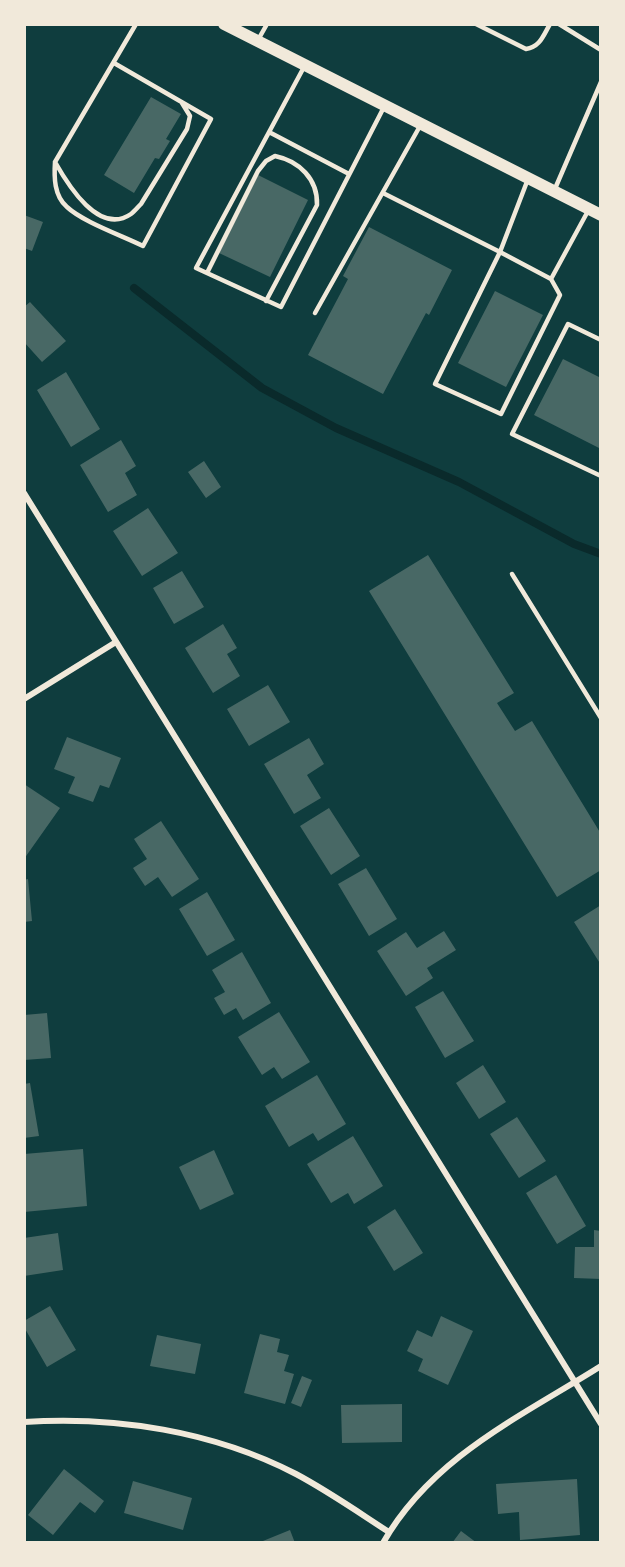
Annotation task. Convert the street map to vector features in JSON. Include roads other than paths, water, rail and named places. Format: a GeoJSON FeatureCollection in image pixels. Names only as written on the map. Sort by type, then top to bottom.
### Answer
{"type":"FeatureCollection","features":[{"type":"Feature","properties":{"kind":"main road"},"geometry":{"type":"LineString","coordinates":[[224,24],[601,215]]}},
{"type":"Feature","properties":{"kind":"street"},"geometry":{"type":"LineString","coordinates":[[24,493],[601,1424]]}},
{"type":"Feature","properties":{"kind":"street"},"geometry":{"type":"LineString","coordinates":[[24,699],[116,642]]}},
{"type":"Feature","properties":{"kind":"street"},"geometry":{"type":"LineString","coordinates":[[383,1543],[415,1498],[433,1477],[452,1461],[505,1425],[601,1366]]}},
{"type":"Feature","properties":{"kind":"street"},"geometry":{"type":"LineString","coordinates":[[24,1422],[85,1420],[128,1423],[214,1442],[295,1473],[389,1532]]}},
{"type":"Feature","properties":{"kind":"lane"},"geometry":{"type":"LineString","coordinates":[[114,63],[212,118],[143,246],[66,207],[57,192],[54,178],[55,162],[136,24]]}},
{"type":"Feature","properties":{"kind":"lane"},"geometry":{"type":"LineString","coordinates":[[258,41],[267,24]]}},
{"type":"Feature","properties":{"kind":"lane"},"geometry":{"type":"LineString","coordinates":[[476,24],[526,49],[534,48],[540,43],[550,24]]}},
{"type":"Feature","properties":{"kind":"lane"},"geometry":{"type":"LineString","coordinates":[[559,24],[601,50]]}},
{"type":"Feature","properties":{"kind":"lane"},"geometry":{"type":"LineString","coordinates":[[305,65],[196,268],[281,307],[384,105]]}},
{"type":"Feature","properties":{"kind":"lane"},"geometry":{"type":"LineString","coordinates":[[554,191],[601,82]]}},
{"type":"Feature","properties":{"kind":"lane"},"geometry":{"type":"LineString","coordinates":[[55,162],[75,195],[87,206],[108,218],[118,219],[131,214],[141,204],[188,129],[190,116],[180,101]]}},
{"type":"Feature","properties":{"kind":"lane"},"geometry":{"type":"LineString","coordinates":[[315,314],[421,124]]}},
{"type":"Feature","properties":{"kind":"lane"},"geometry":{"type":"LineString","coordinates":[[269,132],[349,174]]}},
{"type":"Feature","properties":{"kind":"lane"},"geometry":{"type":"LineString","coordinates":[[207,273],[258,171],[266,160],[274,156],[284,158],[309,176],[317,196],[316,205],[266,301]]}},
{"type":"Feature","properties":{"kind":"lane"},"geometry":{"type":"LineString","coordinates":[[383,193],[500,252],[551,279],[560,295],[501,414],[435,384],[500,252],[528,178]]}},
{"type":"Feature","properties":{"kind":"lane"},"geometry":{"type":"LineString","coordinates":[[551,279],[589,209]]}},
{"type":"Feature","properties":{"kind":"lane"},"geometry":{"type":"LineString","coordinates":[[601,340],[568,324],[512,434],[601,476]]}},
{"type":"Feature","properties":{"kind":"lane"},"geometry":{"type":"LineString","coordinates":[[512,574],[601,718]]}},
{"type":"Feature","properties":{"kind":"waterway"},"geometry":{"type":"LineString","coordinates":[[134,288],[262,388],[336,428],[459,482],[574,544],[601,554]]}}]}
